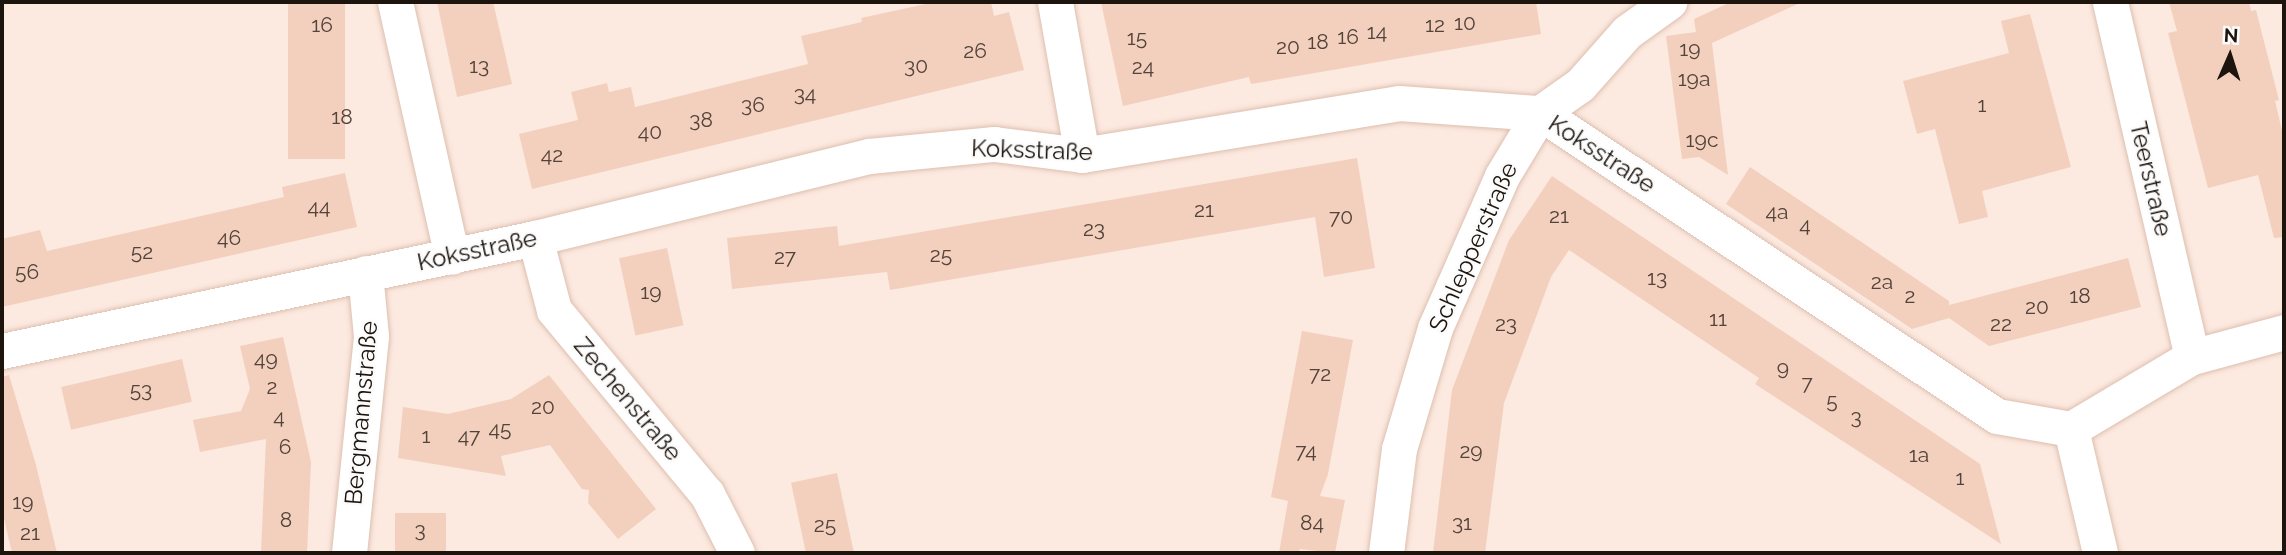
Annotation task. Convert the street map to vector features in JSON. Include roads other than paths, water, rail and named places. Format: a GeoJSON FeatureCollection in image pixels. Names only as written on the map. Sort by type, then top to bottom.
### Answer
{"type":"FeatureCollection","features":[{"type":"Feature","properties":{"kind":"street"},"geometry":{"type":"LineString","coordinates":[[396,2],[452,257]]}},
{"type":"Feature","properties":{"kind":"street"},"geometry":{"type":"LineString","coordinates":[[1055,2],[1082,155]]}},
{"type":"Feature","properties":{"kind":"street","name":"Schlepperstraße"},"geometry":{"type":"LineString","coordinates":[[1386,553],[1399,449],[1435,328],[1502,176],[1540,113],[1580,85],[1627,33],[1669,2]]}},
{"type":"Feature","properties":{"kind":"street","name":"Teerstraße"},"geometry":{"type":"LineString","coordinates":[[2110,2],[2192,357]]}},
{"type":"Feature","properties":{"kind":"street","name":"Koksstraße"},"geometry":{"type":"LineString","coordinates":[[2,351],[535,239],[869,156],[994,144],[1082,155],[1399,103],[1540,113],[1997,415],[2071,429]]}},
{"type":"Feature","properties":{"kind":"street","name":"Zechenstraße"},"geometry":{"type":"LineString","coordinates":[[535,239],[554,310],[707,494],[737,553]]}},
{"type":"Feature","properties":{"kind":"street","name":"Bergmannstraße"},"geometry":{"type":"LineString","coordinates":[[349,553],[371,336],[365,273]]}},
{"type":"Feature","properties":{"kind":"street"},"geometry":{"type":"LineString","coordinates":[[2100,553],[2071,429],[2192,357],[2284,332]]}}]}
